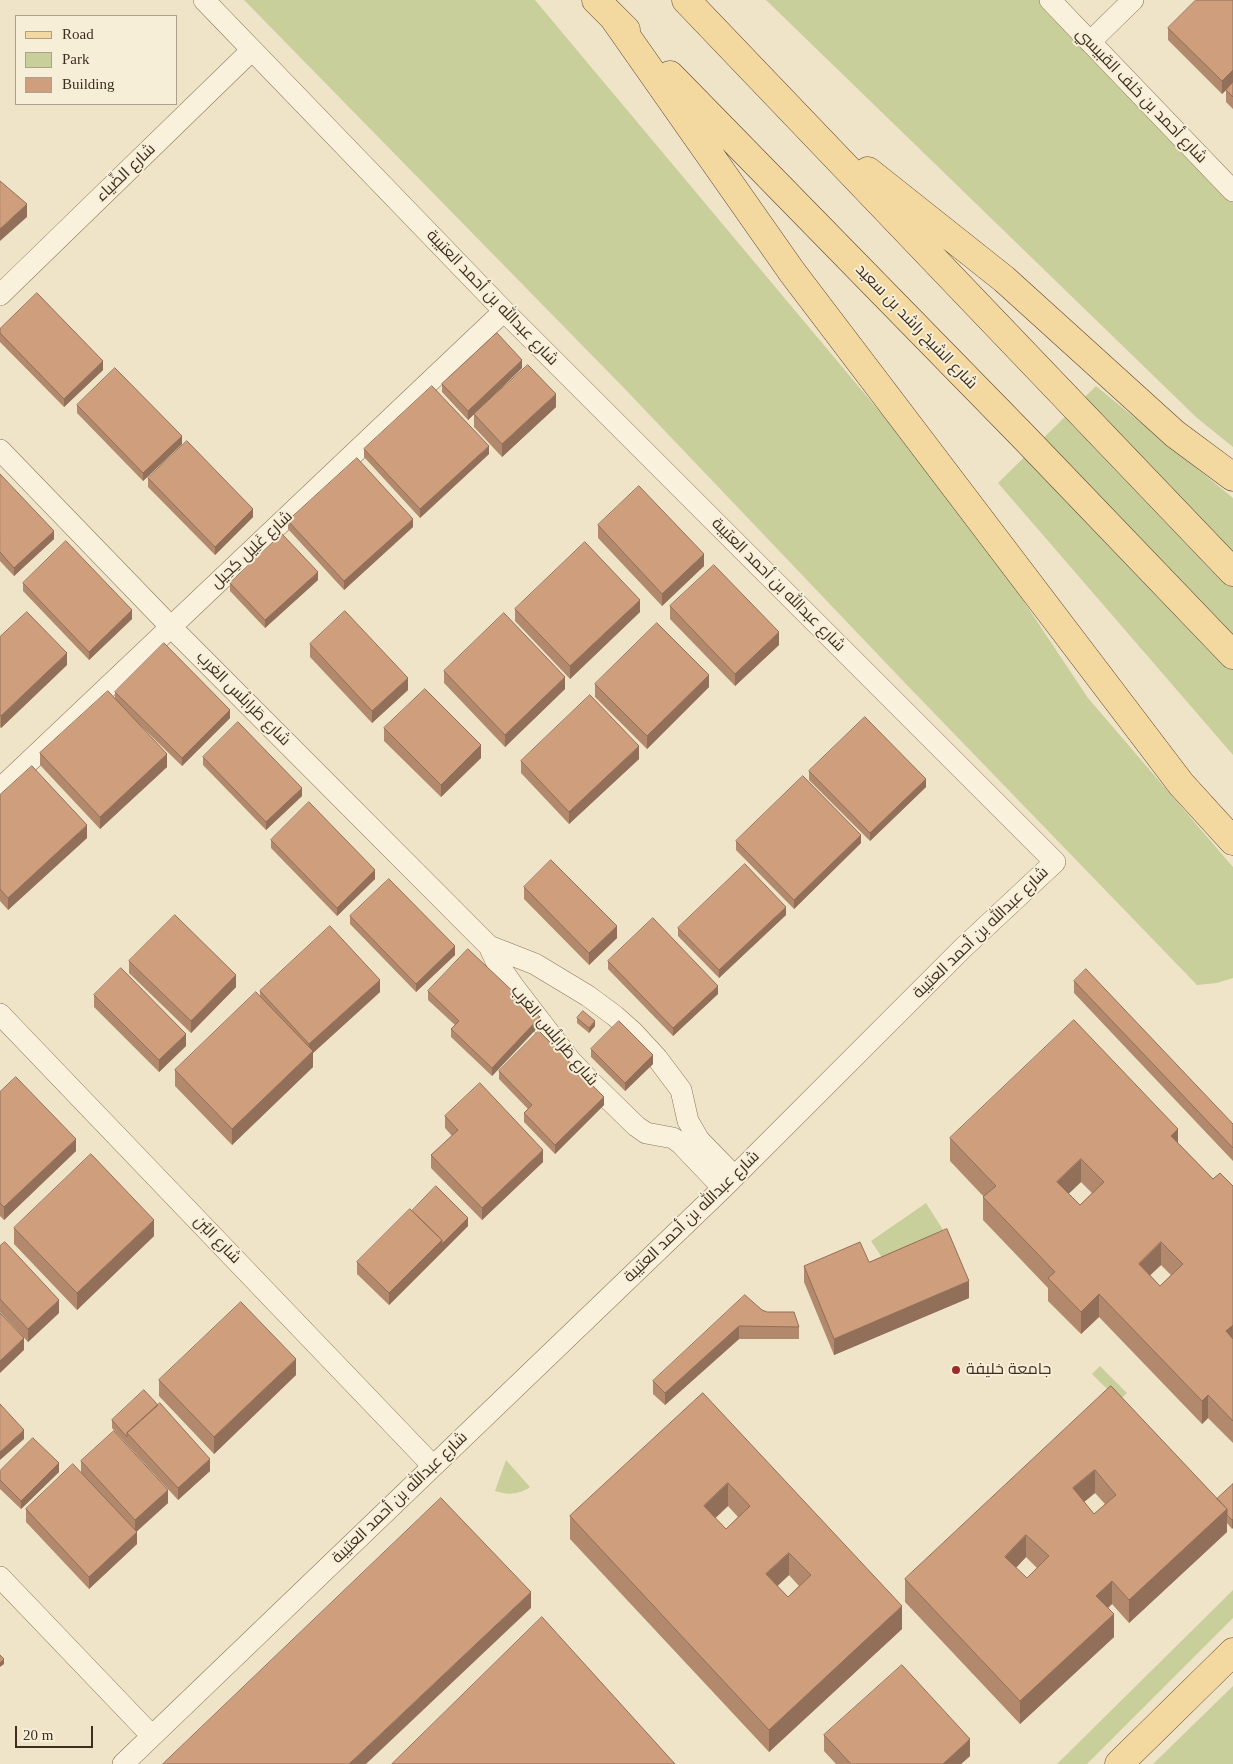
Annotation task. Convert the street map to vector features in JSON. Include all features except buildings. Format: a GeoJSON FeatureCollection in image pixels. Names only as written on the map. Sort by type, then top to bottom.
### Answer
{"type":"FeatureCollection","features":[{"type":"Feature","properties":{"kind":"main road"},"geometry":{"type":"LineString","coordinates":[[686,0],[1233,572]]}},
{"type":"Feature","properties":{"kind":"main road"},"geometry":{"type":"LineString","coordinates":[[604,8],[792,272],[1181,784],[1233,842]]}},
{"type":"Feature","properties":{"kind":"main road","name":"شارع الشيخ راشد بن سعيد"},"geometry":{"type":"LineString","coordinates":[[604,8],[1022,435],[1233,655]]}},
{"type":"Feature","properties":{"kind":"main road"},"geometry":{"type":"LineString","coordinates":[[787,106],[1004,278],[1174,434],[1233,477]]}},
{"type":"Feature","properties":{"kind":"main road"},"geometry":{"type":"LineString","coordinates":[[1119,1764],[1233,1652]]}},
{"type":"Feature","properties":{"kind":"street","name":"شارع عبدالله بن أحمد العتيبة"},"geometry":{"type":"LineString","coordinates":[[123,1764],[728,1182],[964,947],[1055,862],[504,311],[204,0]]}},
{"type":"Feature","properties":{"kind":"street","name":"شارع أحمد بن خلف القبيسي"},"geometry":{"type":"LineString","coordinates":[[1050,0],[1233,191]]}},
{"type":"Feature","properties":{"kind":"street"},"geometry":{"type":"LineString","coordinates":[[1090,42],[1133,0]]}},
{"type":"Feature","properties":{"kind":"street","name":"شارع الضِّياء"},"geometry":{"type":"LineString","coordinates":[[0,295],[252,50]]}},
{"type":"Feature","properties":{"kind":"street","name":"شارع غَلِيل كِحِيل"},"geometry":{"type":"LineString","coordinates":[[0,789],[504,311]]}},
{"type":"Feature","properties":{"kind":"street","name":"شارع طَرابلُس الغرب"},"geometry":{"type":"LineString","coordinates":[[0,450],[171,627],[489,946],[496,961],[514,988],[570,1060],[590,1081],[636,1126],[646,1132],[672,1138],[728,1182]]}},
{"type":"Feature","properties":{"kind":"street","name":"شارع طَرابلُس الغرب"},"geometry":{"type":"LineString","coordinates":[[489,946],[535,964],[588,996],[633,1032],[657,1058],[681,1090],[688,1121],[698,1140],[728,1182]]}},
{"type":"Feature","properties":{"kind":"street","name":"شارع البُن"},"geometry":{"type":"LineString","coordinates":[[0,1014],[433,1466]]}},
{"type":"Feature","properties":{"kind":"street"},"geometry":{"type":"LineString","coordinates":[[0,1577],[152,1736]]}},
{"type":"Feature","properties":{"kind":"green space"},"geometry":{"type":"Polygon","coordinates":[[[244,0],[535,0],[967,516],[1088,698],[1233,867],[1233,978],[1217,983],[1197,985],[905,683],[623,387],[244,0]]]}},
{"type":"Feature","properties":{"kind":"green space"},"geometry":{"type":"Polygon","coordinates":[[[766,0],[1042,0],[1233,194],[1233,447],[1197,418],[766,0]]]}},
{"type":"Feature","properties":{"kind":"green space"},"geometry":{"type":"Polygon","coordinates":[[[1096,386],[1233,498],[1233,755],[998,483],[1096,386]]]}},
{"type":"Feature","properties":{"kind":"green space"},"geometry":{"type":"Polygon","coordinates":[[[926,1203],[945,1233],[887,1265],[871,1241],[926,1203]]]}},
{"type":"Feature","properties":{"kind":"green space"},"geometry":{"type":"Polygon","coordinates":[[[1100,1366],[1127,1393],[1119,1401],[1092,1374],[1100,1366]]]}},
{"type":"Feature","properties":{"kind":"green space"},"geometry":{"type":"Polygon","coordinates":[[[506,1460],[530,1487],[513,1494],[495,1491],[506,1460]]]}},
{"type":"Feature","properties":{"kind":"green space"},"geometry":{"type":"Polygon","coordinates":[[[1233,1590],[1233,1618],[1087,1764],[1057,1764],[1233,1590]]]}},
{"type":"Feature","properties":{"kind":"green space"},"geometry":{"type":"Polygon","coordinates":[[[1233,1686],[1233,1764],[1153,1764],[1233,1686]]]}},
{"type":"Feature","properties":{"kind":"place","name":"جامعة خليفة"},"geometry":{"type":"Point","coordinates":[956,1370]}}]}
